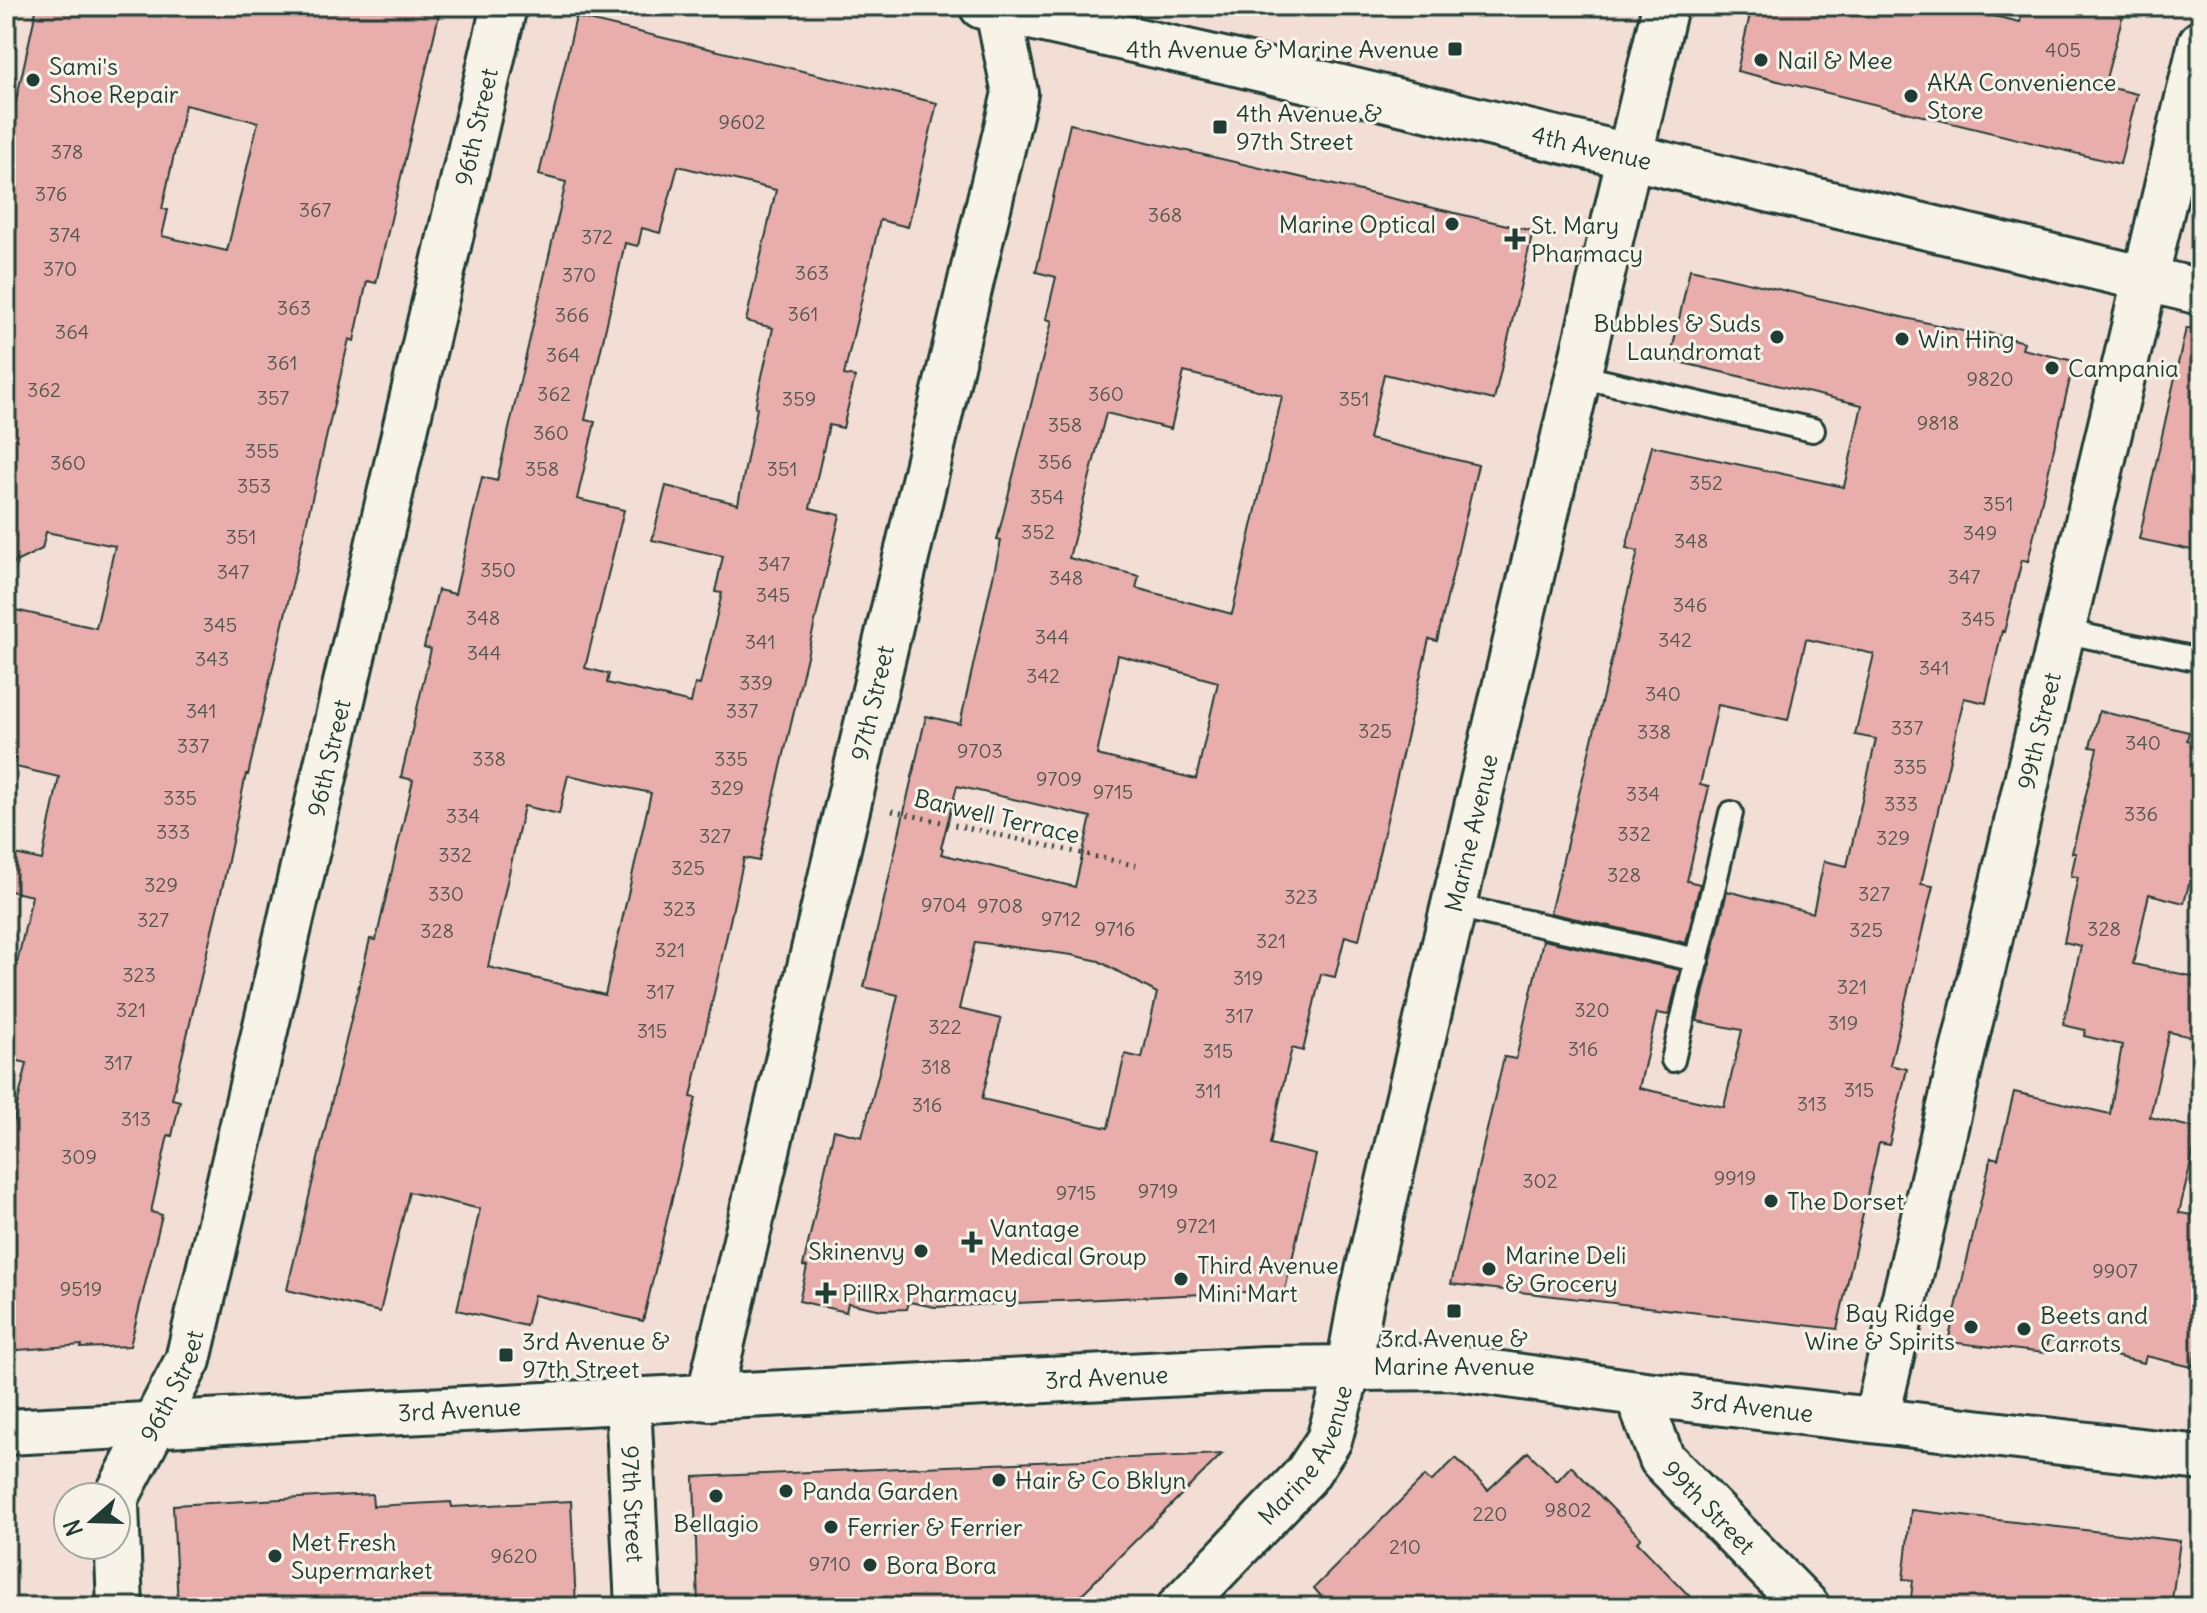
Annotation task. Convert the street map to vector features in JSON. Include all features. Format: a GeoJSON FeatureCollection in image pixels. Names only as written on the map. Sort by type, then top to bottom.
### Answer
{"type":"FeatureCollection","features":[{"type":"Feature","properties":{"kind":"street","name":"96th Street"},"geometry":{"type":"LineString","coordinates":[[125,1481],[188,1360],[504,6]]}},
{"type":"Feature","properties":{"kind":"street","name":"Marine Avenue"},"geometry":{"type":"LineString","coordinates":[[1180,1607],[1306,1475],[1329,1440],[1349,1367],[1361,1301],[1665,6]]}},
{"type":"Feature","properties":{"kind":"street","name":"4th Avenue"},"geometry":{"type":"LineString","coordinates":[[992,7],[2201,292]]}},
{"type":"Feature","properties":{"kind":"street","name":"97th Street"},"geometry":{"type":"LineString","coordinates":[[709,1398],[1015,93],[992,7]]}},
{"type":"Feature","properties":{"kind":"street","name":"99th Street"},"geometry":{"type":"LineString","coordinates":[[1876,1420],[2201,43]]}},
{"type":"Feature","properties":{"kind":"street","name":"3rd Avenue"},"geometry":{"type":"LineString","coordinates":[[6,1432],[1349,1367],[1451,1367],[1637,1393],[2201,1458]]}},
{"type":"Feature","properties":{"kind":"street","name":"99th Street"},"geometry":{"type":"LineString","coordinates":[[1637,1393],[1662,1459],[1807,1607]]}},
{"type":"Feature","properties":{"kind":"street","name":"97th Street"},"geometry":{"type":"LineString","coordinates":[[628,1402],[638,1607]]}},
{"type":"Feature","properties":{"kind":"street"},"geometry":{"type":"LineString","coordinates":[[118,1561],[120,1607]]}},
{"type":"Feature","properties":{"kind":"lane"},"geometry":{"type":"LineString","coordinates":[[1579,376],[1813,430]]}},
{"type":"Feature","properties":{"kind":"lane"},"geometry":{"type":"LineString","coordinates":[[2062,631],[2201,660]]}},
{"type":"Feature","properties":{"kind":"lane"},"geometry":{"type":"LineString","coordinates":[[1673,1060],[1731,813]]}},
{"type":"Feature","properties":{"kind":"lane"},"geometry":{"type":"LineString","coordinates":[[1455,906],[1697,960]]}},
{"type":"Feature","properties":{"kind":"path","name":"Barwell Terrace"},"geometry":{"type":"LineString","coordinates":[[848,800],[1138,866]]}},
{"type":"Feature","properties":{"kind":"building"},"geometry":{"type":"Polygon","coordinates":[[[37,6],[441,6],[376,283],[367,281],[354,341],[349,339],[246,774],[172,1099],[180,1101],[172,1136],[168,1135],[151,1212],[162,1215],[130,1346],[81,1348],[82,1345],[6,1351],[6,1153],[27,1063],[6,1058],[6,1013],[32,896],[6,890],[6,852],[42,860],[59,777],[16,767],[17,759],[6,758],[6,608],[96,628],[115,546],[46,532],[42,549],[6,567],[6,228],[12,199],[6,197],[6,122],[11,124],[37,6]],[[185,105],[162,209],[168,210],[162,236],[227,251],[258,122],[185,105]]]}},
{"type":"Feature","properties":{"kind":"building"},"geometry":{"type":"Polygon","coordinates":[[[1752,6],[1951,6],[2020,22],[2024,6],[2104,6],[2124,11],[2104,86],[2137,94],[2120,164],[1737,71],[1752,6]]]}},
{"type":"Feature","properties":{"kind":"building"},"geometry":{"type":"Polygon","coordinates":[[[576,17],[937,103],[908,227],[880,220],[844,375],[855,377],[843,428],[829,425],[810,508],[840,515],[759,861],[744,858],[691,1097],[696,1098],[643,1321],[534,1295],[526,1326],[457,1310],[480,1209],[409,1192],[380,1312],[287,1290],[370,939],[376,940],[413,780],[401,777],[431,649],[424,647],[438,590],[455,594],[482,477],[497,481],[566,182],[539,175],[576,17]],[[678,166],[660,233],[642,228],[638,246],[625,243],[585,420],[595,422],[577,499],[624,510],[585,668],[609,674],[607,683],[691,703],[695,684],[700,685],[722,593],[715,592],[723,556],[652,540],[666,486],[738,504],[773,328],[746,321],[776,190],[678,166]],[[568,775],[559,814],[524,806],[488,967],[605,995],[651,793],[568,775]]]}},
{"type":"Feature","properties":{"kind":"building"},"geometry":{"type":"Polygon","coordinates":[[[1070,124],[1533,231],[1494,400],[1384,374],[1369,439],[1478,465],[1437,641],[1429,639],[1359,940],[1345,936],[1335,977],[1321,974],[1303,1051],[1292,1048],[1283,1085],[1270,1144],[1316,1155],[1285,1290],[935,1307],[909,1302],[907,1309],[882,1310],[848,1303],[846,1312],[799,1301],[807,1267],[803,1266],[834,1130],[862,1137],[889,1034],[898,995],[864,987],[926,716],[960,724],[1001,541],[997,540],[1052,321],[1046,319],[1056,277],[1036,272],[1070,124]],[[1184,372],[1171,429],[1106,413],[1069,558],[1139,576],[1136,588],[1232,614],[1282,396],[1184,372]],[[1118,655],[1097,755],[1196,779],[1218,682],[1118,655]],[[957,786],[941,854],[1075,887],[1091,817],[957,786]],[[975,942],[959,1009],[1001,1019],[982,1099],[1108,1128],[1125,1054],[1142,1058],[1157,993],[1099,961],[975,942]]]}},
{"type":"Feature","properties":{"kind":"building"},"geometry":{"type":"Polygon","coordinates":[[[1690,269],[1981,335],[1981,331],[2024,342],[2022,349],[2074,361],[2028,561],[2022,560],[1986,703],[1964,698],[1921,884],[1933,886],[1890,1065],[1907,1069],[1889,1145],[1879,1143],[1837,1329],[1451,1284],[1504,1057],[1516,1059],[1543,940],[1680,970],[1669,1015],[1657,1013],[1639,1088],[1724,1107],[1742,1030],[1697,1021],[1727,891],[1813,913],[1824,861],[1847,866],[1876,739],[1855,735],[1874,654],[1806,639],[1788,720],[1718,705],[1700,785],[1709,787],[1687,881],[1700,884],[1686,943],[1550,913],[1638,551],[1626,548],[1652,446],[1844,487],[1862,405],[1670,360],[1690,269]]]}},
{"type":"Feature","properties":{"kind":"building"},"geometry":{"type":"Polygon","coordinates":[[[2186,328],[2201,329],[2201,552],[2139,539],[2186,328]]]}},
{"type":"Feature","properties":{"kind":"building"},"geometry":{"type":"Polygon","coordinates":[[[2099,711],[2189,732],[2187,740],[2201,744],[2201,855],[2195,882],[2190,880],[2184,903],[2149,894],[2133,964],[2201,978],[2201,1039],[2169,1032],[2150,1117],[2199,1129],[2179,1213],[2201,1216],[2201,1352],[2196,1351],[2192,1367],[2146,1356],[2144,1363],[2048,1340],[2045,1353],[1948,1342],[1991,1157],[1998,1159],[2014,1092],[2110,1114],[2122,1045],[2084,1036],[2085,1030],[2063,1025],[2081,946],[2064,942],[2078,877],[2071,876],[2076,853],[2072,853],[2097,748],[2090,747],[2099,711]]]}},
{"type":"Feature","properties":{"kind":"building"},"geometry":{"type":"Polygon","coordinates":[[[1528,1452],[1557,1481],[1571,1466],[1641,1538],[1637,1542],[1700,1607],[1330,1607],[1314,1588],[1425,1476],[1431,1482],[1456,1458],[1488,1490],[1528,1452]]]}},
{"type":"Feature","properties":{"kind":"building"},"geometry":{"type":"Polygon","coordinates":[[[1222,1454],[1069,1607],[698,1607],[694,1477],[1222,1454]]]}},
{"type":"Feature","properties":{"kind":"building"},"geometry":{"type":"Polygon","coordinates":[[[372,1494],[373,1506],[451,1502],[452,1507],[571,1501],[576,1607],[457,1607],[457,1603],[377,1607],[178,1607],[173,1505],[372,1494]]]}},
{"type":"Feature","properties":{"kind":"building"},"geometry":{"type":"Polygon","coordinates":[[[1911,1510],[2180,1541],[2171,1607],[1910,1607],[1913,1580],[1903,1579],[1911,1510]]]}},
{"type":"Feature","properties":{"kind":"place","name":"4th Avenue & Marine Avenue"},"geometry":{"type":"Point","coordinates":[1455,49]}},
{"type":"Feature","properties":{"kind":"place","name":"Nail & Mee"},"geometry":{"type":"Point","coordinates":[1761,60]}},
{"type":"Feature","properties":{"kind":"place","name":"Sami's Shoe Repair"},"geometry":{"type":"Point","coordinates":[33,80]}},
{"type":"Feature","properties":{"kind":"place","name":"AKA Convenience Store"},"geometry":{"type":"Point","coordinates":[1911,96]}},
{"type":"Feature","properties":{"kind":"place","name":"4th Avenue & 97th Street"},"geometry":{"type":"Point","coordinates":[1220,127]}},
{"type":"Feature","properties":{"kind":"place","name":"Marine Optical"},"geometry":{"type":"Point","coordinates":[1452,224]}},
{"type":"Feature","properties":{"kind":"place","name":"St. Mary Pharmacy"},"geometry":{"type":"Point","coordinates":[1515,239]}},
{"type":"Feature","properties":{"kind":"place","name":"Bubbles & Suds Laundromat"},"geometry":{"type":"Point","coordinates":[1777,337]}},
{"type":"Feature","properties":{"kind":"place","name":"Win Hing"},"geometry":{"type":"Point","coordinates":[1902,339]}},
{"type":"Feature","properties":{"kind":"place","name":"Campania"},"geometry":{"type":"Point","coordinates":[2052,368]}},
{"type":"Feature","properties":{"kind":"place","name":"The Dorset"},"geometry":{"type":"Point","coordinates":[1771,1201]}},
{"type":"Feature","properties":{"kind":"place","name":"Vantage Medical Group"},"geometry":{"type":"Point","coordinates":[972,1242]}},
{"type":"Feature","properties":{"kind":"place","name":"Skinenvy"},"geometry":{"type":"Point","coordinates":[921,1251]}},
{"type":"Feature","properties":{"kind":"place","name":"Marine Deli & Grocery"},"geometry":{"type":"Point","coordinates":[1489,1269]}},
{"type":"Feature","properties":{"kind":"place","name":"Third Avenue Mini Mart"},"geometry":{"type":"Point","coordinates":[1181,1279]}},
{"type":"Feature","properties":{"kind":"place","name":"PillRx Pharmacy"},"geometry":{"type":"Point","coordinates":[826,1293]}},
{"type":"Feature","properties":{"kind":"place","name":"3rd Avenue & Marine Avenue"},"geometry":{"type":"Point","coordinates":[1454,1311]}},
{"type":"Feature","properties":{"kind":"place","name":"Bay Ridge Wine & Spirits"},"geometry":{"type":"Point","coordinates":[1971,1327]}},
{"type":"Feature","properties":{"kind":"place","name":"Beets and Carrots"},"geometry":{"type":"Point","coordinates":[2024,1329]}},
{"type":"Feature","properties":{"kind":"place","name":"3rd Avenue & 97th Street"},"geometry":{"type":"Point","coordinates":[506,1355]}},
{"type":"Feature","properties":{"kind":"place","name":"Hair & Co Bklyn"},"geometry":{"type":"Point","coordinates":[999,1480]}},
{"type":"Feature","properties":{"kind":"place","name":"Panda Garden"},"geometry":{"type":"Point","coordinates":[786,1491]}},
{"type":"Feature","properties":{"kind":"place","name":"Bellagio"},"geometry":{"type":"Point","coordinates":[716,1496]}},
{"type":"Feature","properties":{"kind":"place","name":"Ferrier & Ferrier"},"geometry":{"type":"Point","coordinates":[831,1527]}},
{"type":"Feature","properties":{"kind":"place","name":"Met Fresh Supermarket"},"geometry":{"type":"Point","coordinates":[275,1556]}},
{"type":"Feature","properties":{"kind":"place","name":"Bora Bora"},"geometry":{"type":"Point","coordinates":[870,1565]}}]}
